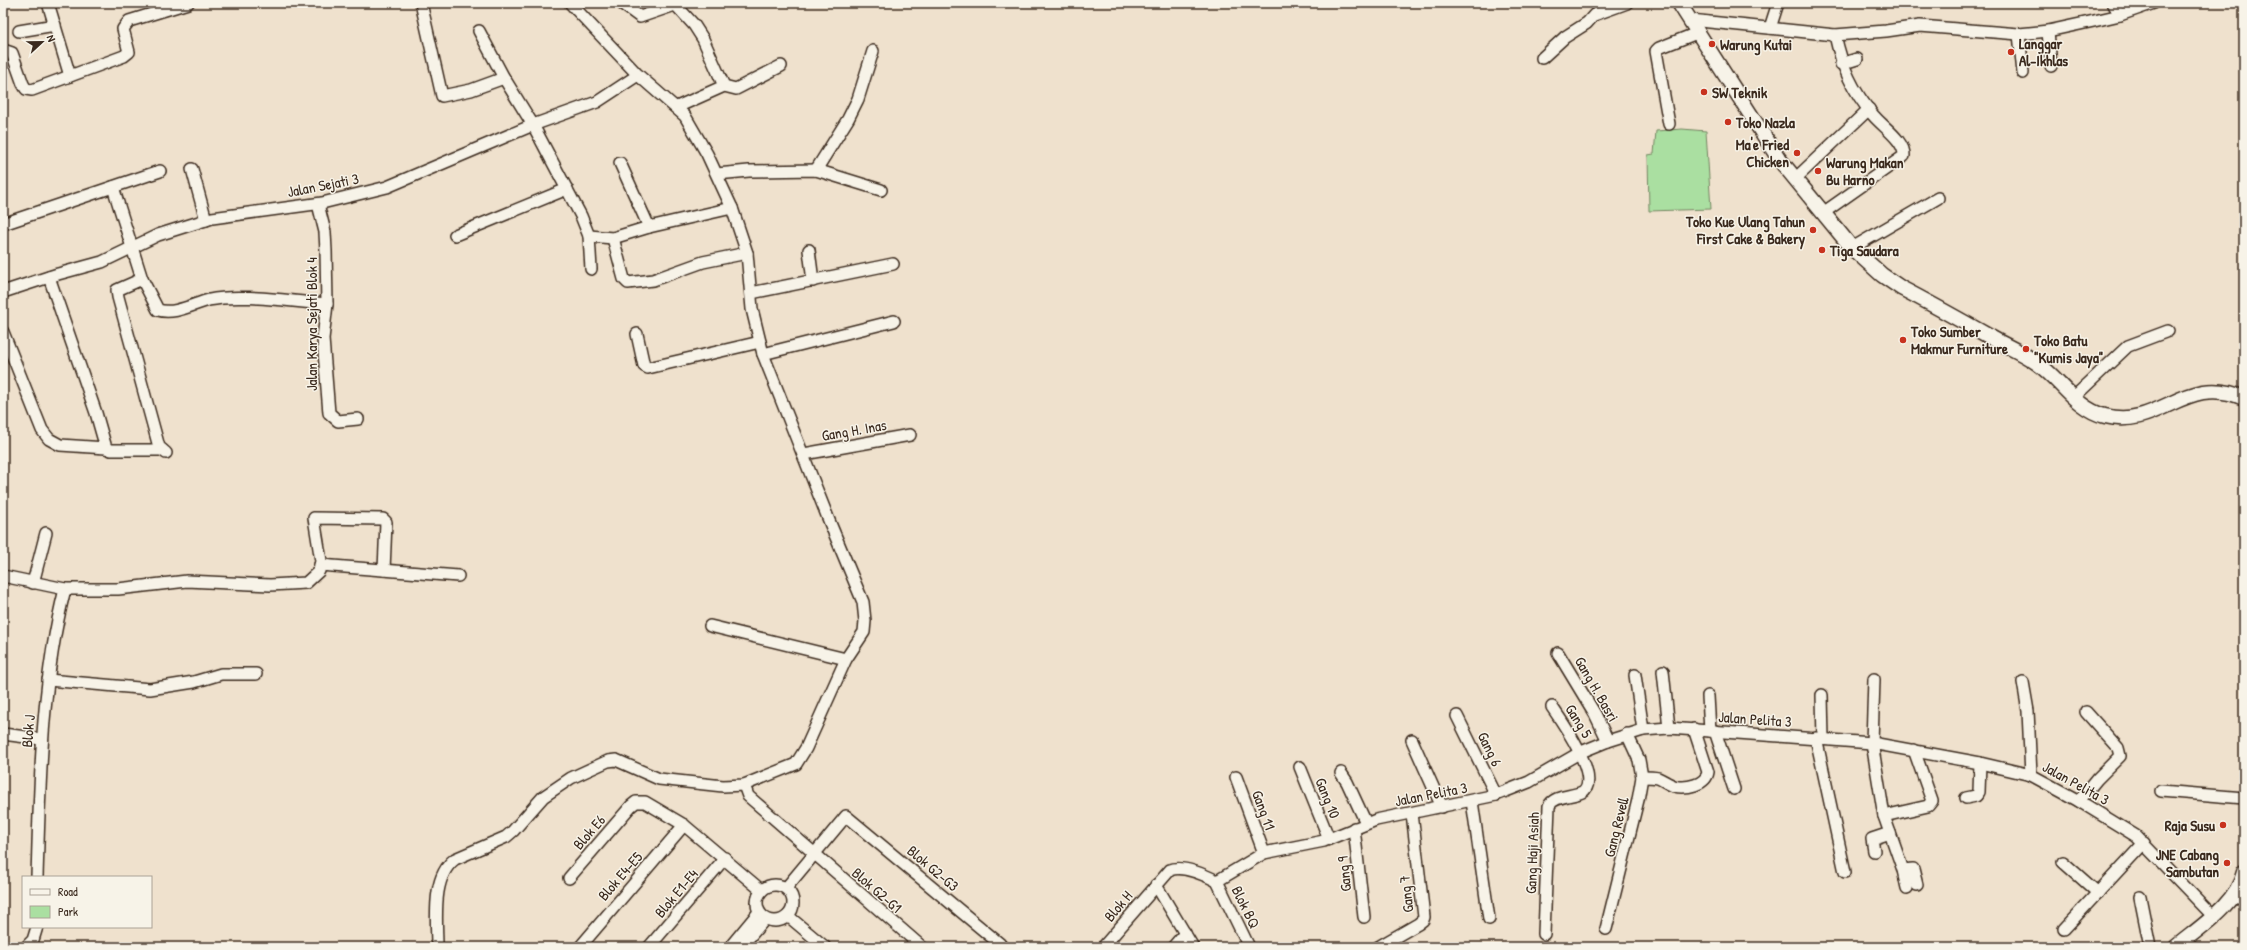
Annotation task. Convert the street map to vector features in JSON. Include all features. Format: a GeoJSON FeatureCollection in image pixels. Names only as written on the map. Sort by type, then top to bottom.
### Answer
{"type":"FeatureCollection","features":[{"type":"Feature","properties":{"kind":"main road"},"geometry":{"type":"LineString","coordinates":[[1678,3],[1779,159],[1852,248],[1901,288],[2037,363],[2087,408],[2104,416],[2123,419],[2139,417],[2196,392],[2207,390],[2219,390],[2244,398]]}},
{"type":"Feature","properties":{"kind":"main road"},"geometry":{"type":"LineString","coordinates":[[2176,947],[2239,896],[2244,872]]}},
{"type":"Feature","properties":{"kind":"street"},"geometry":{"type":"LineString","coordinates":[[48,3],[70,76]]}},
{"type":"Feature","properties":{"kind":"street"},"geometry":{"type":"LineString","coordinates":[[3,50],[12,53],[26,89],[32,90],[129,52],[123,29],[130,21],[188,3]]}},
{"type":"Feature","properties":{"kind":"street"},"geometry":{"type":"LineString","coordinates":[[421,3],[442,96],[471,90],[504,78]]}},
{"type":"Feature","properties":{"kind":"street"},"geometry":{"type":"LineString","coordinates":[[437,947],[438,902],[441,881],[449,863],[455,858],[506,837],[543,797],[571,778],[599,764],[616,760],[659,779],[723,786],[744,785],[788,768],[799,761],[846,659],[864,632],[864,602],[830,523],[804,454],[763,354],[752,309],[747,253],[732,208],[717,174],[694,129],[677,107],[638,75],[570,3]]}},
{"type":"Feature","properties":{"kind":"street"},"geometry":{"type":"LineString","coordinates":[[621,3],[640,17],[674,4],[694,25],[704,39],[724,86]]}},
{"type":"Feature","properties":{"kind":"street"},"geometry":{"type":"LineString","coordinates":[[1542,58],[1565,37],[1587,23],[1594,15],[1609,6],[1627,3]]}},
{"type":"Feature","properties":{"kind":"street"},"geometry":{"type":"LineString","coordinates":[[1770,28],[1778,3]]}},
{"type":"Feature","properties":{"kind":"street"},"geometry":{"type":"LineString","coordinates":[[2113,3],[2120,15]]}},
{"type":"Feature","properties":{"kind":"street"},"geometry":{"type":"LineString","coordinates":[[1690,20],[1835,35],[1886,31],[1920,26],[2019,34],[2048,31],[2120,15],[2154,3]]}},
{"type":"Feature","properties":{"kind":"street"},"geometry":{"type":"LineString","coordinates":[[19,31],[55,25]]}},
{"type":"Feature","properties":{"kind":"street"},"geometry":{"type":"LineString","coordinates":[[479,31],[504,78],[534,125],[581,216],[589,236],[591,269]]}},
{"type":"Feature","properties":{"kind":"street"},"geometry":{"type":"LineString","coordinates":[[2048,31],[2051,66]]}},
{"type":"Feature","properties":{"kind":"street"},"geometry":{"type":"LineString","coordinates":[[1669,124],[1656,51],[1659,48],[1697,34]]}},
{"type":"Feature","properties":{"kind":"street"},"geometry":{"type":"LineString","coordinates":[[2019,34],[2023,73]]}},
{"type":"Feature","properties":{"kind":"street"},"geometry":{"type":"LineString","coordinates":[[1823,213],[1904,156],[1905,150],[1854,90],[1841,64],[1835,35]]}},
{"type":"Feature","properties":{"kind":"street"},"geometry":{"type":"LineString","coordinates":[[816,170],[848,119],[858,99],[874,51]]}},
{"type":"Feature","properties":{"kind":"street"},"geometry":{"type":"LineString","coordinates":[[1841,64],[1857,59]]}},
{"type":"Feature","properties":{"kind":"street"},"geometry":{"type":"LineString","coordinates":[[677,107],[724,86],[736,89],[781,66]]}},
{"type":"Feature","properties":{"kind":"street","name":"Jalan Sejati 3"},"geometry":{"type":"LineString","coordinates":[[3,292],[102,262],[133,246],[206,220],[318,204],[387,187],[534,125],[596,102],[638,75]]}},
{"type":"Feature","properties":{"kind":"street"},"geometry":{"type":"LineString","coordinates":[[1795,179],[1869,109]]}},
{"type":"Feature","properties":{"kind":"street"},"geometry":{"type":"LineString","coordinates":[[620,162],[649,227]]}},
{"type":"Feature","properties":{"kind":"street"},"geometry":{"type":"LineString","coordinates":[[192,169],[206,220]]}},
{"type":"Feature","properties":{"kind":"street"},"geometry":{"type":"LineString","coordinates":[[717,174],[749,171],[816,170],[880,190]]}},
{"type":"Feature","properties":{"kind":"street"},"geometry":{"type":"LineString","coordinates":[[3,224],[160,171]]}},
{"type":"Feature","properties":{"kind":"street"},"geometry":{"type":"LineString","coordinates":[[113,187],[133,246],[142,279],[158,310],[167,312],[211,300],[238,297],[327,304]]}},
{"type":"Feature","properties":{"kind":"street"},"geometry":{"type":"LineString","coordinates":[[456,235],[567,189]]}},
{"type":"Feature","properties":{"kind":"street"},"geometry":{"type":"LineString","coordinates":[[1852,248],[1938,198]]}},
{"type":"Feature","properties":{"kind":"street","name":"Jalan Karya Sejati Blok 4"},"geometry":{"type":"LineString","coordinates":[[318,204],[325,232],[327,304],[323,339],[329,413],[338,421],[358,419]]}},
{"type":"Feature","properties":{"kind":"street"},"geometry":{"type":"LineString","coordinates":[[589,236],[613,238],[649,227],[732,208]]}},
{"type":"Feature","properties":{"kind":"street"},"geometry":{"type":"LineString","coordinates":[[613,238],[624,279],[628,283],[653,280],[703,262],[747,253]]}},
{"type":"Feature","properties":{"kind":"street"},"geometry":{"type":"LineString","coordinates":[[809,250],[813,281]]}},
{"type":"Feature","properties":{"kind":"street"},"geometry":{"type":"LineString","coordinates":[[751,293],[893,264]]}},
{"type":"Feature","properties":{"kind":"street"},"geometry":{"type":"LineString","coordinates":[[49,277],[96,413],[106,448]]}},
{"type":"Feature","properties":{"kind":"street"},"geometry":{"type":"LineString","coordinates":[[3,332],[42,430],[49,439],[60,445],[106,448],[111,450],[164,452],[117,290],[142,279]]}},
{"type":"Feature","properties":{"kind":"street"},"geometry":{"type":"LineString","coordinates":[[763,354],[894,321]]}},
{"type":"Feature","properties":{"kind":"street"},"geometry":{"type":"LineString","coordinates":[[2074,397],[2128,346],[2168,331]]}},
{"type":"Feature","properties":{"kind":"street"},"geometry":{"type":"LineString","coordinates":[[637,334],[644,366],[648,368],[760,342]]}},
{"type":"Feature","properties":{"kind":"street","name":"Gang H. Inas"},"geometry":{"type":"LineString","coordinates":[[804,454],[910,435]]}},
{"type":"Feature","properties":{"kind":"street"},"geometry":{"type":"LineString","coordinates":[[3,576],[65,589],[118,589],[187,581],[294,585],[306,582],[319,571],[320,565],[314,518],[383,519],[386,522],[384,570]]}},
{"type":"Feature","properties":{"kind":"street"},"geometry":{"type":"LineString","coordinates":[[33,583],[46,533]]}},
{"type":"Feature","properties":{"kind":"street"},"geometry":{"type":"LineString","coordinates":[[320,565],[458,576]]}},
{"type":"Feature","properties":{"kind":"street","name":"Blok J"},"geometry":{"type":"LineString","coordinates":[[37,876],[41,738],[55,629],[65,589]]}},
{"type":"Feature","properties":{"kind":"street"},"geometry":{"type":"LineString","coordinates":[[710,626],[846,659]]}},
{"type":"Feature","properties":{"kind":"street","name":"Gang H. Basri"},"geometry":{"type":"LineString","coordinates":[[1558,653],[1595,714],[1608,741]]}},
{"type":"Feature","properties":{"kind":"street"},"geometry":{"type":"LineString","coordinates":[[1663,670],[1669,728]]}},
{"type":"Feature","properties":{"kind":"street"},"geometry":{"type":"LineString","coordinates":[[48,680],[150,689],[168,687],[221,674],[256,674]]}},
{"type":"Feature","properties":{"kind":"street"},"geometry":{"type":"LineString","coordinates":[[1635,675],[1643,730]]}},
{"type":"Feature","properties":{"kind":"street"},"geometry":{"type":"LineString","coordinates":[[1874,679],[1872,744],[1884,816],[1903,870],[1912,887]]}},
{"type":"Feature","properties":{"kind":"street"},"geometry":{"type":"LineString","coordinates":[[2023,682],[2028,711],[2031,775]]}},
{"type":"Feature","properties":{"kind":"street"},"geometry":{"type":"LineString","coordinates":[[1822,695],[1820,738],[1844,872]]}},
{"type":"Feature","properties":{"kind":"street"},"geometry":{"type":"LineString","coordinates":[[1708,696],[1712,731],[1734,789]]}},
{"type":"Feature","properties":{"kind":"street","name":"Gang 5"},"geometry":{"type":"LineString","coordinates":[[1552,706],[1581,752]]}},
{"type":"Feature","properties":{"kind":"street"},"geometry":{"type":"LineString","coordinates":[[2079,801],[2097,779],[2120,756],[2118,748],[2086,712]]}},
{"type":"Feature","properties":{"kind":"street","name":"Gang 6"},"geometry":{"type":"LineString","coordinates":[[1457,716],[1496,795]]}},
{"type":"Feature","properties":{"kind":"street","name":"Jalan Pelita 3"},"geometry":{"type":"LineString","coordinates":[[1264,854],[1310,846],[1366,823],[1496,795],[1529,782],[1581,752],[1608,741],[1643,730],[1669,728],[1820,738],[1872,744],[1914,750],[2031,775],[2126,829],[2144,844],[2213,916]]}},
{"type":"Feature","properties":{"kind":"street"},"geometry":{"type":"LineString","coordinates":[[1642,777],[1659,778],[1677,786],[1692,785],[1704,781],[1708,772],[1694,730]]}},
{"type":"Feature","properties":{"kind":"street"},"geometry":{"type":"LineString","coordinates":[[3,734],[41,738]]}},
{"type":"Feature","properties":{"kind":"street","name":"Gang Revell"},"geometry":{"type":"LineString","coordinates":[[1606,929],[1638,800],[1642,777],[1639,760],[1627,734]]}},
{"type":"Feature","properties":{"kind":"street"},"geometry":{"type":"LineString","coordinates":[[1412,740],[1442,806]]}},
{"type":"Feature","properties":{"kind":"street"},"geometry":{"type":"LineString","coordinates":[[1884,816],[1928,806],[1932,801],[1914,750]]}},
{"type":"Feature","properties":{"kind":"street","name":"Gang Haji Asiah"},"geometry":{"type":"LineString","coordinates":[[1544,934],[1548,812],[1550,802],[1583,792],[1587,787],[1588,780],[1581,752]]}},
{"type":"Feature","properties":{"kind":"street"},"geometry":{"type":"LineString","coordinates":[[1966,798],[1976,796],[1979,792],[1980,763]]}},
{"type":"Feature","properties":{"kind":"street","name":"Gang 10"},"geometry":{"type":"LineString","coordinates":[[1300,767],[1330,839]]}},
{"type":"Feature","properties":{"kind":"street"},"geometry":{"type":"LineString","coordinates":[[1341,773],[1347,782],[1366,823]]}},
{"type":"Feature","properties":{"kind":"street","name":"Gang 11"},"geometry":{"type":"LineString","coordinates":[[1236,777],[1264,854]]}},
{"type":"Feature","properties":{"kind":"street","name":"Blok G2-G1"},"geometry":{"type":"LineString","coordinates":[[744,785],[748,796],[813,854],[922,947]]}},
{"type":"Feature","properties":{"kind":"street"},"geometry":{"type":"LineString","coordinates":[[2161,791],[2244,798]]}},
{"type":"Feature","properties":{"kind":"street","name":"Blok E6"},"geometry":{"type":"LineString","coordinates":[[569,878],[631,806],[639,801],[645,802],[684,825]]}},
{"type":"Feature","properties":{"kind":"street"},"geometry":{"type":"LineString","coordinates":[[1472,801],[1489,918]]}},
{"type":"Feature","properties":{"kind":"street","name":"Gang 7"},"geometry":{"type":"LineString","coordinates":[[1378,947],[1423,920],[1424,916],[1412,813]]}},
{"type":"Feature","properties":{"kind":"street","name":"Blok G2-G3"},"geometry":{"type":"LineString","coordinates":[[813,854],[846,816],[1000,944]]}},
{"type":"Feature","properties":{"kind":"street"},"geometry":{"type":"LineString","coordinates":[[684,825],[725,858],[761,890]]}},
{"type":"Feature","properties":{"kind":"street","name":"Blok E4-E5"},"geometry":{"type":"LineString","coordinates":[[580,947],[684,825]]}},
{"type":"Feature","properties":{"kind":"street","name":"Gang 9"},"geometry":{"type":"LineString","coordinates":[[1354,828],[1364,917]]}},
{"type":"Feature","properties":{"kind":"street"},"geometry":{"type":"LineString","coordinates":[[1874,851],[1872,839],[1890,833]]}},
{"type":"Feature","properties":{"kind":"street"},"geometry":{"type":"LineString","coordinates":[[2064,929],[2144,844]]}},
{"type":"Feature","properties":{"kind":"street"},"geometry":{"type":"LineString","coordinates":[[786,888],[813,854]]}},
{"type":"Feature","properties":{"kind":"street"},"geometry":{"type":"LineString","coordinates":[[1192,947],[1186,933],[1156,885],[1167,872],[1175,868],[1208,876],[1217,881],[1264,854]]}},
{"type":"Feature","properties":{"kind":"street","name":"Blok E1-E4"},"geometry":{"type":"LineString","coordinates":[[649,947],[725,858]]}},
{"type":"Feature","properties":{"kind":"street"},"geometry":{"type":"LineString","coordinates":[[2063,862],[2098,893]]}},
{"type":"Feature","properties":{"kind":"street","name":"Blok BQ"},"geometry":{"type":"LineString","coordinates":[[1217,881],[1249,947]]}},
{"type":"Feature","properties":{"kind":"street"},"geometry":{"type":"LineString","coordinates":[[774,884],[786,888],[792,896],[794,903],[788,916],[781,921],[773,922],[762,915],[756,900],[761,890],[774,884]]}},
{"type":"Feature","properties":{"kind":"street","name":"Blok H"},"geometry":{"type":"LineString","coordinates":[[1103,947],[1156,885]]}},
{"type":"Feature","properties":{"kind":"street"},"geometry":{"type":"LineString","coordinates":[[2140,897],[2150,947]]}},
{"type":"Feature","properties":{"kind":"street"},"geometry":{"type":"LineString","coordinates":[[730,947],[762,915]]}},
{"type":"Feature","properties":{"kind":"street"},"geometry":{"type":"LineString","coordinates":[[741,947],[762,915]]}},
{"type":"Feature","properties":{"kind":"street"},"geometry":{"type":"LineString","coordinates":[[788,916],[824,947]]}},
{"type":"Feature","properties":{"kind":"street"},"geometry":{"type":"LineString","coordinates":[[26,947],[33,940],[37,928]]}},
{"type":"Feature","properties":{"kind":"street"},"geometry":{"type":"LineString","coordinates":[[1173,947],[1186,933]]}},
{"type":"Feature","properties":{"kind":"green space"},"geometry":{"type":"Polygon","coordinates":[[[1682,129],[1706,131],[1711,209],[1649,211],[1648,155],[1654,154],[1656,131],[1682,129]]]}},
{"type":"Feature","properties":{"kind":"place","name":"Warung Kutai"},"geometry":{"type":"Point","coordinates":[1712,44]}},
{"type":"Feature","properties":{"kind":"place","name":"Langgar Al-Ikhlas"},"geometry":{"type":"Point","coordinates":[2011,52]}},
{"type":"Feature","properties":{"kind":"place","name":"SW Teknik"},"geometry":{"type":"Point","coordinates":[1704,92]}},
{"type":"Feature","properties":{"kind":"place","name":"Toko Nazla"},"geometry":{"type":"Point","coordinates":[1728,122]}},
{"type":"Feature","properties":{"kind":"place","name":"Ma'e Fried Chicken"},"geometry":{"type":"Point","coordinates":[1797,153]}},
{"type":"Feature","properties":{"kind":"place","name":"Warung Makan Bu Harno"},"geometry":{"type":"Point","coordinates":[1818,171]}},
{"type":"Feature","properties":{"kind":"place","name":"Toko Kue Ulang Tahun First Cake & Bakery"},"geometry":{"type":"Point","coordinates":[1813,230]}},
{"type":"Feature","properties":{"kind":"place","name":"Tiga Saudara"},"geometry":{"type":"Point","coordinates":[1822,250]}},
{"type":"Feature","properties":{"kind":"place","name":"Toko Sumber Makmur Furniture"},"geometry":{"type":"Point","coordinates":[1903,340]}},
{"type":"Feature","properties":{"kind":"place","name":"Toko Batu \"Kumis Jaya\""},"geometry":{"type":"Point","coordinates":[2026,349]}},
{"type":"Feature","properties":{"kind":"place","name":"Raja Susu"},"geometry":{"type":"Point","coordinates":[2223,825]}},
{"type":"Feature","properties":{"kind":"place","name":"JNE Cabang Sambutan"},"geometry":{"type":"Point","coordinates":[2227,863]}}]}
